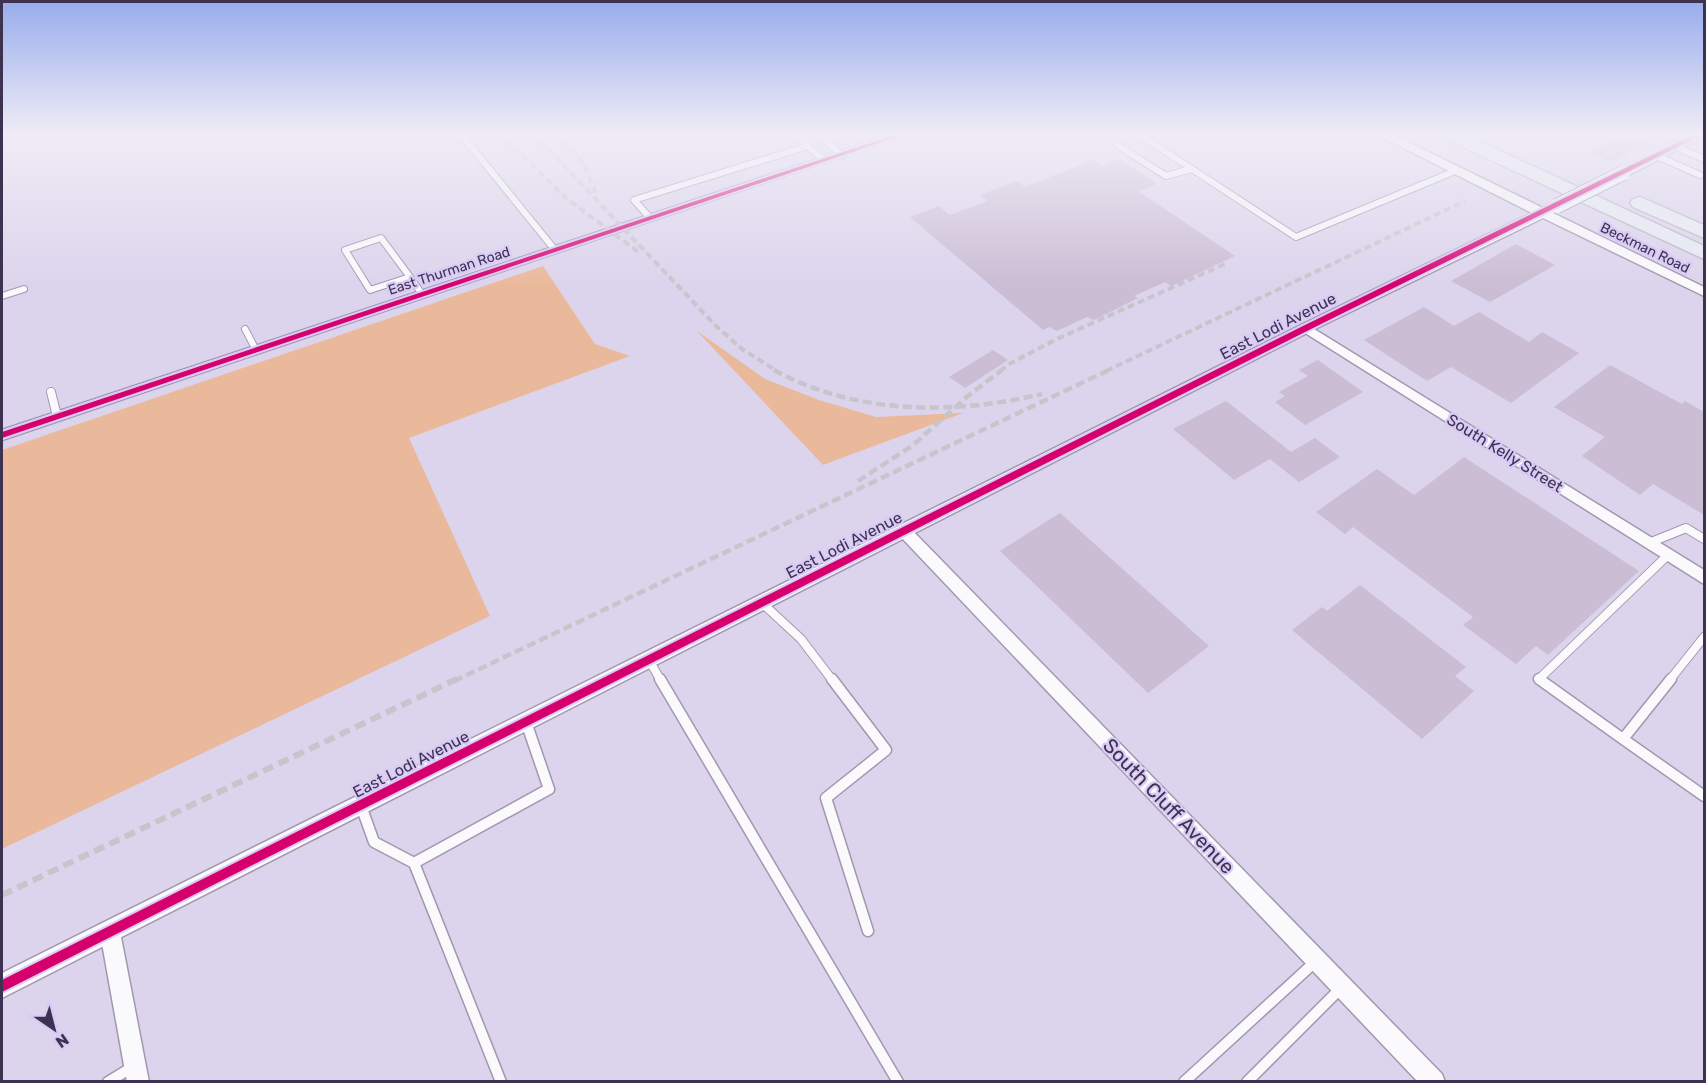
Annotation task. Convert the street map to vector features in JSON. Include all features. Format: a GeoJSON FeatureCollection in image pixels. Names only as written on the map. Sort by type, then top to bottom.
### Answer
{"type":"FeatureCollection","features":[{"type":"Feature","properties":{"kind":"highway"},"geometry":{"type":"LineString","coordinates":[[1555,184],[1704,253]]}},
{"type":"Feature","properties":{"kind":"highway"},"geometry":{"type":"LineString","coordinates":[[1598,184],[1704,232]]}},
{"type":"Feature","properties":{"kind":"street","name":"East Thurman Road"},"geometry":{"type":"LineString","coordinates":[[2,435],[753,184]]}},
{"type":"Feature","properties":{"kind":"street","name":"Beckman Road"},"geometry":{"type":"LineString","coordinates":[[1486,184],[1549,209],[1704,292]]}},
{"type":"Feature","properties":{"kind":"street","name":"East Lodi Avenue"},"geometry":{"type":"LineString","coordinates":[[2,986],[1306,328],[1601,184]]}},
{"type":"Feature","properties":{"kind":"street","name":"South Kelly Street"},"geometry":{"type":"LineString","coordinates":[[1306,328],[1704,578]]}},
{"type":"Feature","properties":{"kind":"street","name":"South Cluff Avenue"},"geometry":{"type":"LineString","coordinates":[[904,531],[1317,960],[1426,1079]]}},
{"type":"Feature","properties":{"kind":"street"},"geometry":{"type":"LineString","coordinates":[[110,932],[137,1074]]}},
{"type":"Feature","properties":{"kind":"lane"},"geometry":{"type":"LineString","coordinates":[[501,184],[555,249]]}},
{"type":"Feature","properties":{"kind":"lane"},"geometry":{"type":"LineString","coordinates":[[650,218],[634,200],[687,184]]}},
{"type":"Feature","properties":{"kind":"lane"},"geometry":{"type":"LineString","coordinates":[[1215,184],[1296,237],[1425,184]]}},
{"type":"Feature","properties":{"kind":"lane"},"geometry":{"type":"LineString","coordinates":[[410,277],[370,290],[345,250],[381,238],[410,277],[422,294]]}},
{"type":"Feature","properties":{"kind":"lane"},"geometry":{"type":"LineString","coordinates":[[2,296],[24,290]]}},
{"type":"Feature","properties":{"kind":"lane"},"geometry":{"type":"LineString","coordinates":[[245,329],[255,350]]}},
{"type":"Feature","properties":{"kind":"lane"},"geometry":{"type":"LineString","coordinates":[[51,392],[57,416]]}},
{"type":"Feature","properties":{"kind":"lane"},"geometry":{"type":"LineString","coordinates":[[1649,543],[1686,528],[1704,539]]}},
{"type":"Feature","properties":{"kind":"lane"},"geometry":{"type":"LineString","coordinates":[[1668,555],[1539,679],[1704,796]]}},
{"type":"Feature","properties":{"kind":"lane"},"geometry":{"type":"LineString","coordinates":[[762,603],[801,639],[886,750],[826,798],[868,932]]}},
{"type":"Feature","properties":{"kind":"lane"},"geometry":{"type":"LineString","coordinates":[[1623,739],[1704,637]]}},
{"type":"Feature","properties":{"kind":"lane"},"geometry":{"type":"LineString","coordinates":[[649,660],[898,1082]]}},
{"type":"Feature","properties":{"kind":"lane"},"geometry":{"type":"LineString","coordinates":[[414,863],[549,789],[526,722]]}},
{"type":"Feature","properties":{"kind":"lane"},"geometry":{"type":"LineString","coordinates":[[361,806],[374,842],[414,863],[501,1082]]}},
{"type":"Feature","properties":{"kind":"lane"},"geometry":{"type":"LineString","coordinates":[[1184,1082],[1317,960]]}},
{"type":"Feature","properties":{"kind":"lane"},"geometry":{"type":"LineString","coordinates":[[1247,1082],[1342,987]]}},
{"type":"Feature","properties":{"kind":"lane"},"geometry":{"type":"LineString","coordinates":[[108,1082],[137,1074]]}},
{"type":"Feature","properties":{"kind":"shaded area"},"geometry":{"type":"Polygon","coordinates":[[[543,266],[595,344],[630,356],[409,438],[490,616],[2,849],[2,450],[543,266]]]}},
{"type":"Feature","properties":{"kind":"shaded area"},"geometry":{"type":"Polygon","coordinates":[[[697,331],[765,379],[819,400],[876,417],[963,413],[823,465],[697,331]]]}},
{"type":"Feature","properties":{"kind":"building"},"geometry":{"type":"Polygon","coordinates":[[[1010,184],[1020,184],[1025,187],[1034,184],[1156,184],[1138,191],[1235,256],[1171,286],[1165,282],[1134,296],[1138,298],[1094,320],[1087,317],[1057,331],[1049,327],[1043,330],[910,217],[939,206],[950,215],[987,201],[980,195],[1010,184]]]}},
{"type":"Feature","properties":{"kind":"building"},"geometry":{"type":"Polygon","coordinates":[[[1516,244],[1555,265],[1490,302],[1451,281],[1516,244]]]}},
{"type":"Feature","properties":{"kind":"building"},"geometry":{"type":"Polygon","coordinates":[[[1424,307],[1454,326],[1479,312],[1529,342],[1542,332],[1579,353],[1511,403],[1451,367],[1427,381],[1364,340],[1424,307]]]}},
{"type":"Feature","properties":{"kind":"building"},"geometry":{"type":"Polygon","coordinates":[[[993,350],[1008,360],[965,388],[949,377],[993,350]]]}},
{"type":"Feature","properties":{"kind":"building"},"geometry":{"type":"Polygon","coordinates":[[[1318,360],[1363,392],[1305,425],[1275,402],[1285,396],[1279,392],[1308,376],[1299,370],[1318,360]]]}},
{"type":"Feature","properties":{"kind":"building"},"geometry":{"type":"Polygon","coordinates":[[[1610,365],[1682,404],[1685,401],[1704,412],[1704,515],[1653,484],[1640,495],[1582,456],[1605,437],[1554,407],[1610,365]]]}},
{"type":"Feature","properties":{"kind":"building"},"geometry":{"type":"Polygon","coordinates":[[[1226,401],[1291,452],[1315,438],[1340,457],[1299,482],[1270,459],[1234,480],[1173,429],[1226,401]]]}},
{"type":"Feature","properties":{"kind":"building"},"geometry":{"type":"Polygon","coordinates":[[[1464,457],[1639,571],[1548,655],[1536,646],[1516,664],[1463,625],[1473,617],[1353,527],[1345,534],[1316,512],[1377,469],[1414,495],[1464,457]]]}},
{"type":"Feature","properties":{"kind":"building"},"geometry":{"type":"Polygon","coordinates":[[[1060,513],[1209,646],[1148,693],[1000,551],[1060,513]]]}},
{"type":"Feature","properties":{"kind":"building"},"geometry":{"type":"Polygon","coordinates":[[[1360,585],[1466,667],[1455,676],[1474,691],[1422,739],[1292,630],[1322,607],[1327,611],[1360,585]]]}},
{"type":"Feature","properties":{"kind":"railway"},"geometry":{"type":"LineString","coordinates":[[551,184],[566,198],[641,254]]}},
{"type":"Feature","properties":{"kind":"railway"},"geometry":{"type":"LineString","coordinates":[[581,184],[715,325],[742,349],[777,371]]}},
{"type":"Feature","properties":{"kind":"railway"},"geometry":{"type":"LineString","coordinates":[[592,184],[596,194]]}},
{"type":"Feature","properties":{"kind":"railway"},"geometry":{"type":"LineString","coordinates":[[1106,371],[1465,201]]}},
{"type":"Feature","properties":{"kind":"railway"},"geometry":{"type":"LineString","coordinates":[[1000,371],[1059,338],[1227,263]]}},
{"type":"Feature","properties":{"kind":"railway"},"geometry":{"type":"LineString","coordinates":[[774,370],[805,385],[838,396],[871,403],[905,407],[956,407]]}},
{"type":"Feature","properties":{"kind":"railway"},"geometry":{"type":"LineString","coordinates":[[956,407],[1002,370]]}},
{"type":"Feature","properties":{"kind":"railway"},"geometry":{"type":"LineString","coordinates":[[454,681],[1109,370]]}},
{"type":"Feature","properties":{"kind":"railway"},"geometry":{"type":"LineString","coordinates":[[956,407],[1008,401],[1042,394]]}},
{"type":"Feature","properties":{"kind":"railway"},"geometry":{"type":"LineString","coordinates":[[858,481],[912,446],[956,407]]}},
{"type":"Feature","properties":{"kind":"railway"},"geometry":{"type":"LineString","coordinates":[[2,895],[457,679]]}},
{"type":"Feature","properties":{"kind":"cycle path"},"geometry":{"type":"LineString","coordinates":[[2,435],[755,184]]}},
{"type":"Feature","properties":{"kind":"cycle path"},"geometry":{"type":"LineString","coordinates":[[2,986],[1306,328],[1599,184]]}}]}
